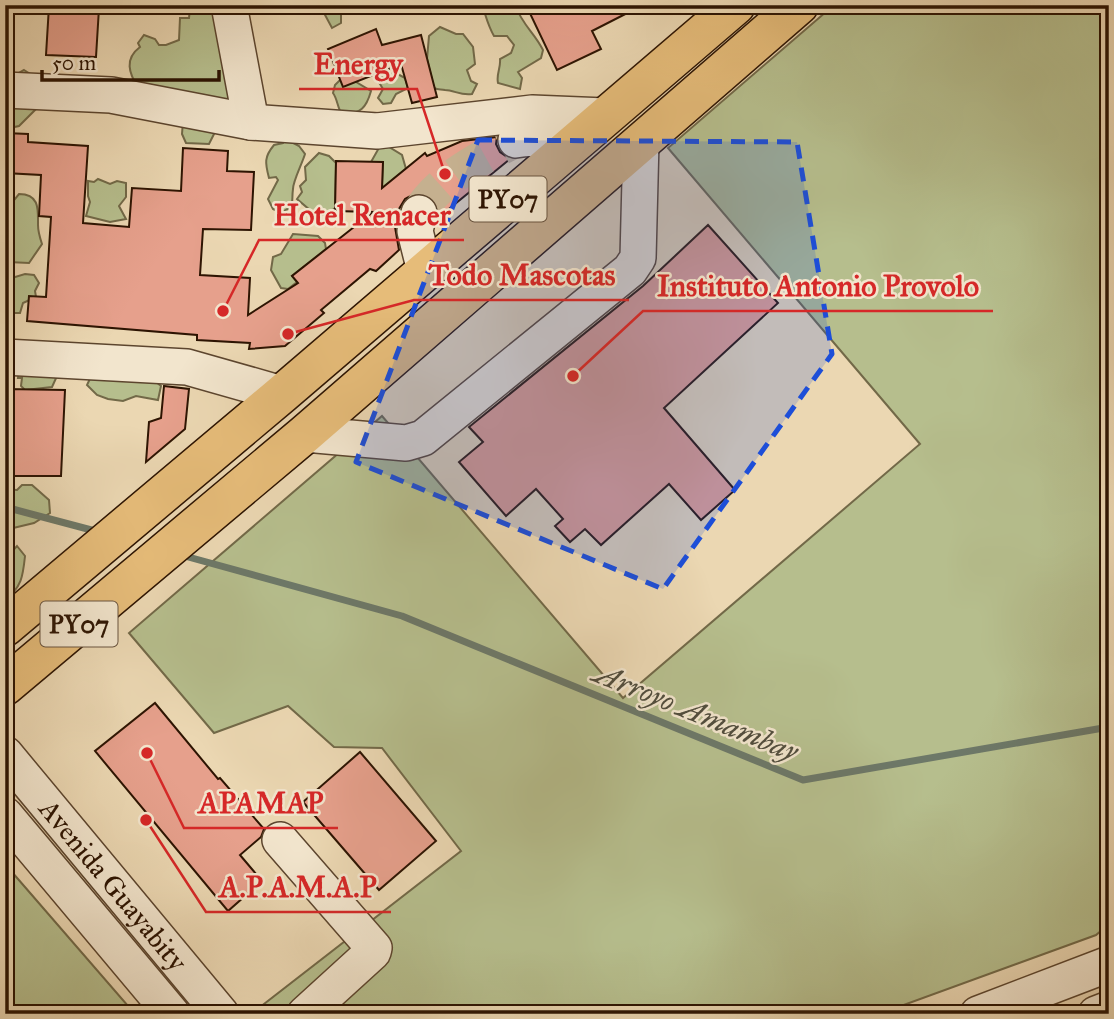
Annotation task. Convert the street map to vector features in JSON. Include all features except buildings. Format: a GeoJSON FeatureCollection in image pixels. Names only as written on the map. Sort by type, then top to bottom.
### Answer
{"type":"FeatureCollection","features":[{"type":"Feature","properties":{"kind":"main road","name":"PY07"},"geometry":{"type":"LineString","coordinates":[[5,686],[305,434],[799,5]]}},
{"type":"Feature","properties":{"kind":"main road","name":"PY07"},"geometry":{"type":"LineString","coordinates":[[5,627],[282,394],[605,116],[721,10]]}},
{"type":"Feature","properties":{"kind":"street"},"geometry":{"type":"LineString","coordinates":[[229,5],[251,122]]}},
{"type":"Feature","properties":{"kind":"street"},"geometry":{"type":"LineString","coordinates":[[5,90],[111,95],[251,122],[377,131],[532,113],[605,116]]}},
{"type":"Feature","properties":{"kind":"street"},"geometry":{"type":"LineString","coordinates":[[516,140],[550,139],[568,147]]}},
{"type":"Feature","properties":{"kind":"street"},"geometry":{"type":"LineString","coordinates":[[305,434],[406,443],[423,438],[630,270],[638,257],[641,141]]}},
{"type":"Feature","properties":{"kind":"street"},"geometry":{"type":"LineString","coordinates":[[419,213],[415,230],[425,271]]}},
{"type":"Feature","properties":{"kind":"street"},"geometry":{"type":"LineString","coordinates":[[5,357],[187,367],[282,394]]}},
{"type":"Feature","properties":{"kind":"street","name":"Avenida Guayabity"},"geometry":{"type":"LineString","coordinates":[[5,754],[221,1014]]}},
{"type":"Feature","properties":{"kind":"street","name":"Avenida Guayabity"},"geometry":{"type":"LineString","coordinates":[[5,815],[172,1014]]}},
{"type":"Feature","properties":{"kind":"street"},"geometry":{"type":"LineString","coordinates":[[280,840],[374,948],[373,952],[306,1014]]}},
{"type":"Feature","properties":{"kind":"street"},"geometry":{"type":"LineString","coordinates":[[978,1014],[1109,964]]}},
{"type":"Feature","properties":{"kind":"street"},"geometry":{"type":"LineString","coordinates":[[1096,1014],[1109,1009]]}},
{"type":"Feature","properties":{"kind":"highlighted area"},"geometry":{"type":"Polygon","coordinates":[[[478,140],[797,142],[832,354],[663,589],[356,462],[478,140]]]}},
{"type":"Feature","properties":{"kind":"green space"},"geometry":{"type":"Polygon","coordinates":[[[206,5],[217,17],[243,93],[221,104],[138,88],[130,72],[130,61],[140,47],[138,43],[144,35],[155,39],[159,45],[179,40],[180,18],[189,18],[190,8],[206,5]]]}},
{"type":"Feature","properties":{"kind":"green space"},"geometry":{"type":"Polygon","coordinates":[[[310,5],[341,5],[341,23],[332,28],[324,13],[314,13],[310,5]]]}},
{"type":"Feature","properties":{"kind":"green space"},"geometry":{"type":"Polygon","coordinates":[[[482,5],[515,5],[543,50],[541,58],[518,72],[522,78],[520,89],[498,83],[500,59],[511,53],[514,45],[507,36],[494,36],[482,5]]]}},
{"type":"Feature","properties":{"kind":"green space"},"geometry":{"type":"Polygon","coordinates":[[[834,5],[1109,5],[1109,924],[1096,935],[879,1014],[251,1014],[461,851],[382,748],[334,747],[288,706],[214,733],[129,633],[382,416],[623,698],[920,444],[668,148],[834,5]]]}},
{"type":"Feature","properties":{"kind":"green space"},"geometry":{"type":"Polygon","coordinates":[[[440,27],[463,34],[473,47],[475,64],[467,70],[471,81],[477,84],[472,94],[434,88],[427,59],[429,36],[440,27]]]}},
{"type":"Feature","properties":{"kind":"green space"},"geometry":{"type":"Polygon","coordinates":[[[24,70],[40,80],[41,104],[19,126],[5,129],[5,73],[15,75],[24,70]]]}},
{"type":"Feature","properties":{"kind":"green space"},"geometry":{"type":"Polygon","coordinates":[[[394,72],[405,78],[408,88],[396,94],[391,103],[383,104],[378,98],[383,89],[377,79],[394,72]]]}},
{"type":"Feature","properties":{"kind":"green space"},"geometry":{"type":"Polygon","coordinates":[[[340,80],[356,82],[371,91],[365,106],[343,116],[333,93],[340,80]]]}},
{"type":"Feature","properties":{"kind":"green space"},"geometry":{"type":"Polygon","coordinates":[[[183,121],[215,132],[209,144],[186,143],[182,134],[183,121]]]}},
{"type":"Feature","properties":{"kind":"green space"},"geometry":{"type":"Polygon","coordinates":[[[286,139],[299,146],[305,154],[294,182],[292,203],[281,213],[273,209],[268,199],[278,180],[276,177],[269,178],[266,160],[274,145],[283,143],[286,139]]]}},
{"type":"Feature","properties":{"kind":"green space"},"geometry":{"type":"Polygon","coordinates":[[[380,146],[389,147],[402,155],[406,169],[394,179],[387,190],[382,187],[383,162],[371,162],[380,146]]]}},
{"type":"Feature","properties":{"kind":"green space"},"geometry":{"type":"Polygon","coordinates":[[[319,153],[329,156],[336,163],[335,208],[326,216],[310,210],[297,199],[302,192],[300,186],[306,180],[305,167],[319,153]]]}},
{"type":"Feature","properties":{"kind":"green space"},"geometry":{"type":"Polygon","coordinates":[[[98,179],[110,184],[117,181],[126,183],[126,197],[119,206],[126,219],[110,222],[86,216],[90,202],[88,181],[94,182],[98,179]]]}},
{"type":"Feature","properties":{"kind":"green space"},"geometry":{"type":"Polygon","coordinates":[[[19,194],[31,197],[38,209],[38,230],[42,244],[29,263],[8,262],[5,257],[5,211],[19,194]]]}},
{"type":"Feature","properties":{"kind":"green space"},"geometry":{"type":"Polygon","coordinates":[[[293,234],[318,236],[325,243],[326,249],[292,276],[297,282],[288,289],[281,288],[271,270],[273,257],[281,254],[293,234]]]}},
{"type":"Feature","properties":{"kind":"green space"},"geometry":{"type":"Polygon","coordinates":[[[25,274],[34,275],[39,283],[35,291],[36,297],[23,303],[20,313],[5,313],[5,280],[25,274]]]}},
{"type":"Feature","properties":{"kind":"green space"},"geometry":{"type":"Polygon","coordinates":[[[94,370],[150,377],[161,386],[158,400],[136,396],[123,401],[97,395],[87,385],[94,370]]]}},
{"type":"Feature","properties":{"kind":"green space"},"geometry":{"type":"Polygon","coordinates":[[[19,371],[57,376],[52,387],[25,390],[21,386],[22,378],[18,378],[19,371]]]}},
{"type":"Feature","properties":{"kind":"green space"},"geometry":{"type":"Polygon","coordinates":[[[22,485],[32,485],[49,500],[50,513],[34,523],[5,530],[5,489],[17,490],[22,485]]]}},
{"type":"Feature","properties":{"kind":"green space"},"geometry":{"type":"Polygon","coordinates":[[[17,546],[25,556],[22,575],[18,586],[5,599],[5,559],[17,546]]]}},
{"type":"Feature","properties":{"kind":"green space"},"geometry":{"type":"Polygon","coordinates":[[[5,864],[135,1014],[5,1014],[5,864]]]}},
{"type":"Feature","properties":{"kind":"waterway"},"geometry":{"type":"LineString","coordinates":[[5,507],[99,532]]}},
{"type":"Feature","properties":{"kind":"waterway","name":"Arroyo Amambay"},"geometry":{"type":"LineString","coordinates":[[181,555],[402,616],[803,780],[1109,727]]}},
{"type":"Feature","properties":{"kind":"tunnel"},"geometry":{"type":"LineString","coordinates":[[419,213],[449,179],[516,140]]}},
{"type":"Feature","properties":{"kind":"place","name":"Energy"},"geometry":{"type":"Point","coordinates":[445,174]}},
{"type":"Feature","properties":{"kind":"place","name":"Hotel Renacer"},"geometry":{"type":"Point","coordinates":[223,311]}},
{"type":"Feature","properties":{"kind":"place","name":"Todo Mascotas"},"geometry":{"type":"Point","coordinates":[288,334]}},
{"type":"Feature","properties":{"kind":"place","name":"Instituto Antonio Provolo"},"geometry":{"type":"Point","coordinates":[573,376]}},
{"type":"Feature","properties":{"kind":"place","name":"APAMAP"},"geometry":{"type":"Point","coordinates":[147,753]}},
{"type":"Feature","properties":{"kind":"place","name":"A.P.A.M.A.P"},"geometry":{"type":"Point","coordinates":[146,820]}}]}
